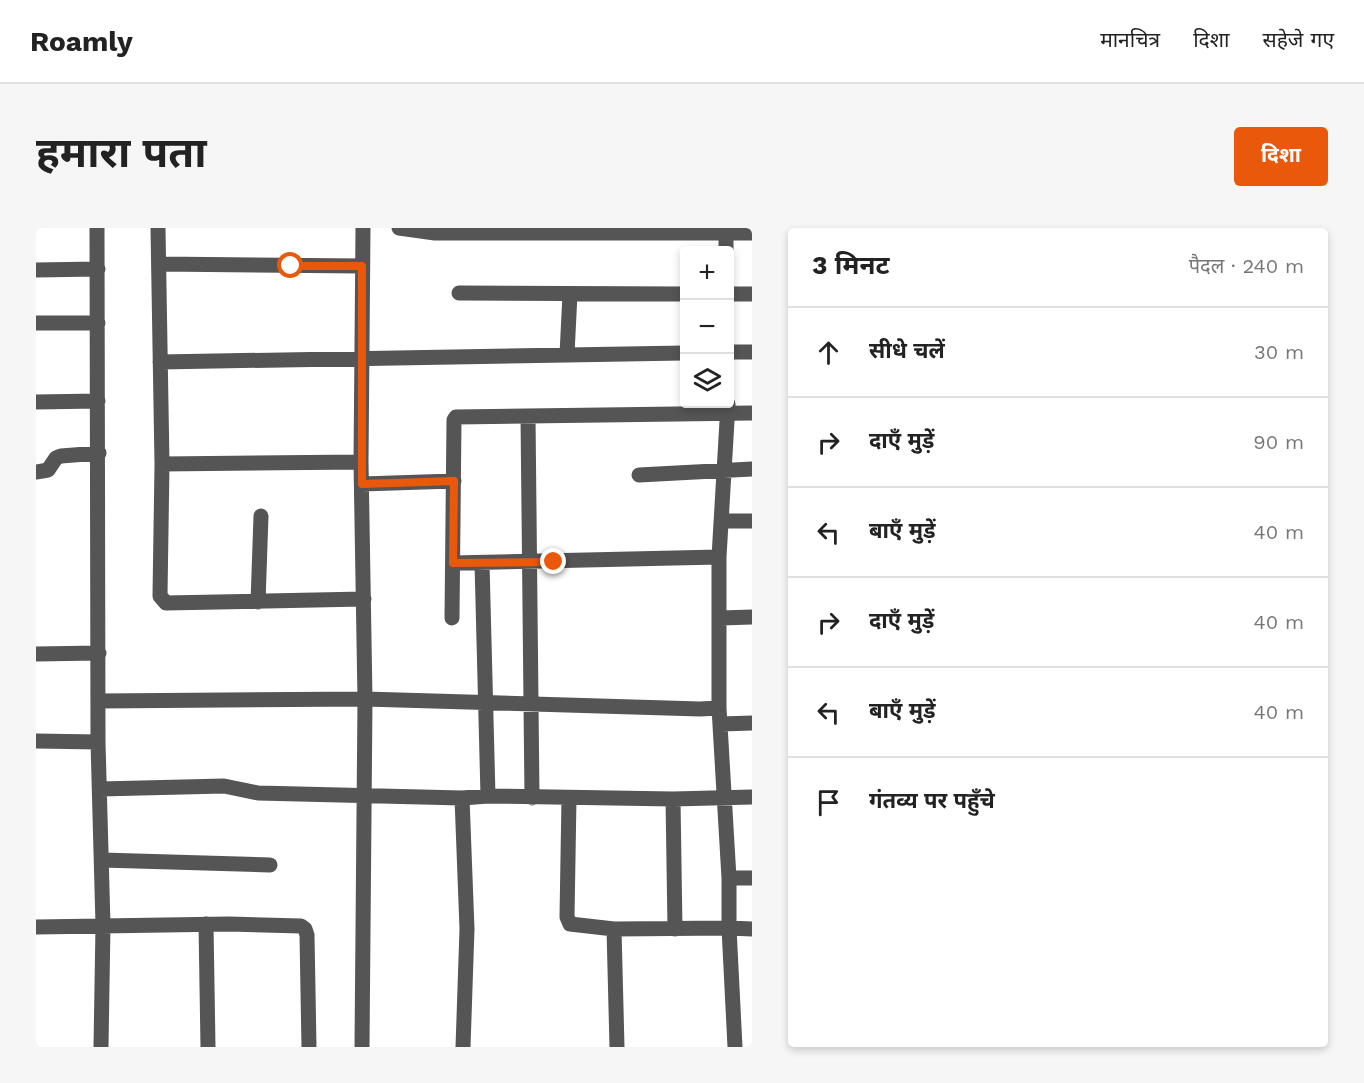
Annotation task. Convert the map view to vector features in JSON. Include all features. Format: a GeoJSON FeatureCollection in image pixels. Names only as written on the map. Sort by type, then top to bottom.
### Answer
{"type":"FeatureCollection","features":[{"type":"Feature","properties":{"kind":"street"},"geometry":{"type":"LineString","coordinates":[[97,228],[98,742],[104,926],[101,1047]]}},
{"type":"Feature","properties":{"kind":"street"},"geometry":{"type":"LineString","coordinates":[[159,228],[162,464],[158,589],[162,600],[166,603],[364,599]]}},
{"type":"Feature","properties":{"kind":"street"},"geometry":{"type":"LineString","coordinates":[[362,1047],[365,699],[361,462],[363,228]]}},
{"type":"Feature","properties":{"kind":"street"},"geometry":{"type":"LineString","coordinates":[[399,228],[435,233],[487,230],[726,230],[752,233]]}},
{"type":"Feature","properties":{"kind":"street"},"geometry":{"type":"LineString","coordinates":[[726,230],[726,246]]}},
{"type":"Feature","properties":{"kind":"street"},"geometry":{"type":"LineString","coordinates":[[159,264],[362,266]]}},
{"type":"Feature","properties":{"kind":"street"},"geometry":{"type":"LineString","coordinates":[[36,270],[98,268]]}},
{"type":"Feature","properties":{"kind":"street"},"geometry":{"type":"LineString","coordinates":[[459,293],[680,294]]}},
{"type":"Feature","properties":{"kind":"street"},"geometry":{"type":"LineString","coordinates":[[567,354],[570,294]]}},
{"type":"Feature","properties":{"kind":"street"},"geometry":{"type":"LineString","coordinates":[[734,294],[752,294]]}},
{"type":"Feature","properties":{"kind":"street"},"geometry":{"type":"LineString","coordinates":[[36,323],[98,323]]}},
{"type":"Feature","properties":{"kind":"street"},"geometry":{"type":"LineString","coordinates":[[734,352],[752,352]]}},
{"type":"Feature","properties":{"kind":"street"},"geometry":{"type":"LineString","coordinates":[[160,362],[680,353]]}},
{"type":"Feature","properties":{"kind":"street"},"geometry":{"type":"LineString","coordinates":[[36,402],[98,401]]}},
{"type":"Feature","properties":{"kind":"street"},"geometry":{"type":"LineString","coordinates":[[728,409],[719,557],[721,618],[719,708],[726,797],[735,1047]]}},
{"type":"Feature","properties":{"kind":"street"},"geometry":{"type":"LineString","coordinates":[[452,618],[454,420],[456,417],[728,409],[752,413]]}},
{"type":"Feature","properties":{"kind":"street"},"geometry":{"type":"LineString","coordinates":[[528,416],[532,798]]}},
{"type":"Feature","properties":{"kind":"street"},"geometry":{"type":"LineString","coordinates":[[36,471],[48,470],[57,458],[62,456],[99,453]]}},
{"type":"Feature","properties":{"kind":"street"},"geometry":{"type":"LineString","coordinates":[[162,464],[361,462]]}},
{"type":"Feature","properties":{"kind":"street"},"geometry":{"type":"LineString","coordinates":[[639,475],[752,469]]}},
{"type":"Feature","properties":{"kind":"street"},"geometry":{"type":"LineString","coordinates":[[362,484],[454,481]]}},
{"type":"Feature","properties":{"kind":"street"},"geometry":{"type":"LineString","coordinates":[[258,602],[261,516]]}},
{"type":"Feature","properties":{"kind":"street"},"geometry":{"type":"LineString","coordinates":[[722,521],[752,521]]}},
{"type":"Feature","properties":{"kind":"street"},"geometry":{"type":"LineString","coordinates":[[453,563],[719,557]]}},
{"type":"Feature","properties":{"kind":"street"},"geometry":{"type":"LineString","coordinates":[[482,563],[488,796]]}},
{"type":"Feature","properties":{"kind":"street"},"geometry":{"type":"LineString","coordinates":[[721,618],[752,618]]}},
{"type":"Feature","properties":{"kind":"street"},"geometry":{"type":"LineString","coordinates":[[36,654],[99,653]]}},
{"type":"Feature","properties":{"kind":"street"},"geometry":{"type":"LineString","coordinates":[[99,701],[365,699],[485,704],[719,708]]}},
{"type":"Feature","properties":{"kind":"street"},"geometry":{"type":"LineString","coordinates":[[721,724],[752,723]]}},
{"type":"Feature","properties":{"kind":"street"},"geometry":{"type":"LineString","coordinates":[[36,741],[98,742]]}},
{"type":"Feature","properties":{"kind":"street"},"geometry":{"type":"LineString","coordinates":[[100,789],[224,786],[258,793],[462,798],[488,796],[673,799],[752,797]]}},
{"type":"Feature","properties":{"kind":"street"},"geometry":{"type":"LineString","coordinates":[[462,798],[467,929],[463,1047]]}},
{"type":"Feature","properties":{"kind":"street"},"geometry":{"type":"LineString","coordinates":[[569,798],[569,922],[578,926],[614,928],[752,929]]}},
{"type":"Feature","properties":{"kind":"street"},"geometry":{"type":"LineString","coordinates":[[673,799],[675,929]]}},
{"type":"Feature","properties":{"kind":"street"},"geometry":{"type":"LineString","coordinates":[[102,860],[270,865]]}},
{"type":"Feature","properties":{"kind":"street"},"geometry":{"type":"LineString","coordinates":[[729,878],[752,878]]}},
{"type":"Feature","properties":{"kind":"street"},"geometry":{"type":"LineString","coordinates":[[206,924],[208,1047]]}},
{"type":"Feature","properties":{"kind":"street"},"geometry":{"type":"LineString","coordinates":[[36,927],[206,924],[298,926],[306,929],[309,1047]]}},
{"type":"Feature","properties":{"kind":"street"},"geometry":{"type":"LineString","coordinates":[[614,928],[617,1047]]}},
{"type":"Feature","properties":{"kind":"route"},"geometry":{"type":"LineString","coordinates":[[291,266],[362,266],[362,484],[454,481],[453,563],[554,562]]}}]}
